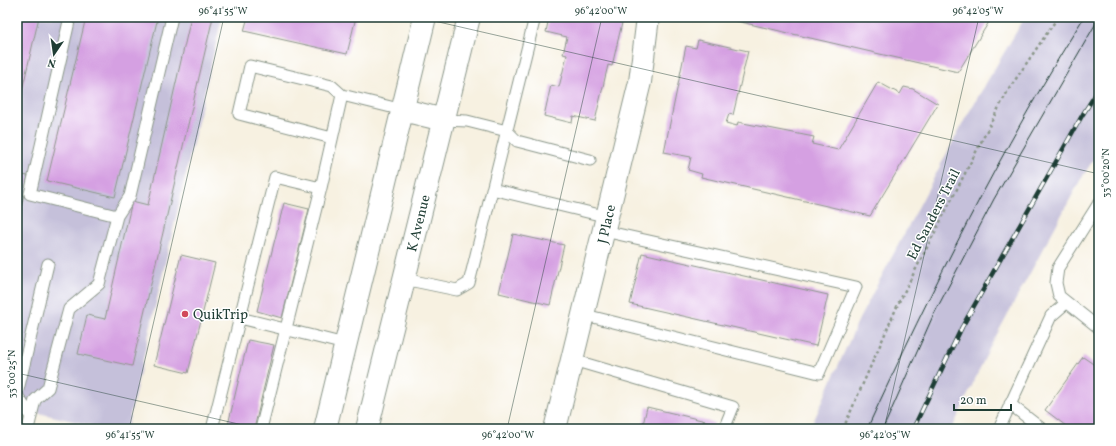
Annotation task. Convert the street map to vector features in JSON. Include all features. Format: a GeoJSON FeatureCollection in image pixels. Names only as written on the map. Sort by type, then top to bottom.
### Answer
{"type":"FeatureCollection","features":[{"type":"Feature","properties":{"kind":"main road"},"geometry":{"type":"LineString","coordinates":[[325,429],[425,17]]}},
{"type":"Feature","properties":{"kind":"main road","name":"K Avenue"},"geometry":{"type":"LineString","coordinates":[[370,428],[404,279],[469,17]]}},
{"type":"Feature","properties":{"kind":"main road","name":"J Place"},"geometry":{"type":"LineString","coordinates":[[555,429],[640,82],[648,17]]}},
{"type":"Feature","properties":{"kind":"main road"},"geometry":{"type":"LineString","coordinates":[[403,110],[444,120]]}},
{"type":"Feature","properties":{"kind":"lane"},"geometry":{"type":"LineString","coordinates":[[70,17],[30,194],[117,216]]}},
{"type":"Feature","properties":{"kind":"lane"},"geometry":{"type":"LineString","coordinates":[[28,429],[35,400],[48,388],[69,309],[99,284],[117,216],[130,196],[172,17]]}},
{"type":"Feature","properties":{"kind":"lane"},"geometry":{"type":"LineString","coordinates":[[404,279],[457,290],[469,283],[535,17]]}},
{"type":"Feature","properties":{"kind":"lane"},"geometry":{"type":"LineString","coordinates":[[332,138],[239,114],[250,66],[332,86],[342,95],[403,110]]}},
{"type":"Feature","properties":{"kind":"lane"},"geometry":{"type":"LineString","coordinates":[[261,429],[342,95]]}},
{"type":"Feature","properties":{"kind":"lane"},"geometry":{"type":"LineString","coordinates":[[444,120],[467,121],[507,131],[517,141],[590,160]]}},
{"type":"Feature","properties":{"kind":"lane"},"geometry":{"type":"LineString","coordinates":[[212,429],[275,177],[320,188]]}},
{"type":"Feature","properties":{"kind":"lane"},"geometry":{"type":"LineString","coordinates":[[492,189],[606,224],[856,287],[819,373],[584,315]]}},
{"type":"Feature","properties":{"kind":"lane"},"geometry":{"type":"LineString","coordinates":[[1099,203],[1058,268],[1056,283],[1059,296],[1099,328]]}},
{"type":"Feature","properties":{"kind":"lane"},"geometry":{"type":"LineString","coordinates":[[31,417],[17,394],[20,371],[48,264]]}},
{"type":"Feature","properties":{"kind":"lane"},"geometry":{"type":"LineString","coordinates":[[999,429],[1051,316],[1066,303]]}},
{"type":"Feature","properties":{"kind":"lane"},"geometry":{"type":"LineString","coordinates":[[240,318],[345,344]]}},
{"type":"Feature","properties":{"kind":"lane"},"geometry":{"type":"LineString","coordinates":[[573,360],[733,406],[724,429]]}},
{"type":"Feature","properties":{"kind":"lane"},"geometry":{"type":"LineString","coordinates":[[1010,404],[1042,429]]}},
{"type":"Feature","properties":{"kind":"path","name":"Ed Sanders Trail"},"geometry":{"type":"LineString","coordinates":[[843,429],[900,302],[997,111],[1009,89],[1058,17]]}},
{"type":"Feature","properties":{"kind":"shaded area"},"geometry":{"type":"Polygon","coordinates":[[[17,17],[222,17],[127,429],[107,429],[17,408],[17,17]]]}},
{"type":"Feature","properties":{"kind":"shaded area"},"geometry":{"type":"Polygon","coordinates":[[[1025,17],[1099,17],[1099,151],[1081,179],[989,349],[952,429],[810,429],[859,319],[965,119],[1025,17]]]}},
{"type":"Feature","properties":{"kind":"building"},"geometry":{"type":"Polygon","coordinates":[[[17,17],[39,17],[18,108],[17,108],[17,17]]]}},
{"type":"Feature","properties":{"kind":"building"},"geometry":{"type":"Polygon","coordinates":[[[86,17],[158,17],[115,197],[47,181],[86,17]]]}},
{"type":"Feature","properties":{"kind":"building"},"geometry":{"type":"Polygon","coordinates":[[[191,17],[213,17],[132,366],[78,354],[87,315],[105,319],[132,201],[148,205],[191,17]]]}},
{"type":"Feature","properties":{"kind":"building"},"geometry":{"type":"Polygon","coordinates":[[[248,17],[356,17],[347,54],[244,31],[248,17]]]}},
{"type":"Feature","properties":{"kind":"building"},"geometry":{"type":"Polygon","coordinates":[[[549,17],[621,17],[619,22],[622,23],[612,66],[608,65],[595,121],[573,116],[572,123],[544,116],[551,85],[559,87],[567,55],[563,54],[567,37],[546,32],[549,17]]]}},
{"type":"Feature","properties":{"kind":"building"},"geometry":{"type":"Polygon","coordinates":[[[719,17],[992,17],[958,72],[719,17]]]}},
{"type":"Feature","properties":{"kind":"building"},"geometry":{"type":"Polygon","coordinates":[[[698,40],[748,51],[733,115],[729,114],[726,123],[737,126],[738,122],[814,137],[812,144],[838,150],[878,82],[900,94],[904,87],[913,89],[938,104],[870,216],[701,177],[702,174],[688,170],[691,157],[664,152],[686,46],[696,48],[698,40]]]}},
{"type":"Feature","properties":{"kind":"building"},"geometry":{"type":"Polygon","coordinates":[[[17,174],[28,176],[18,222],[17,222],[17,174]]]}},
{"type":"Feature","properties":{"kind":"building","name":"QuikTrip"},"geometry":{"type":"Polygon","coordinates":[[[284,203],[309,209],[282,318],[257,311],[284,203]]]}},
{"type":"Feature","properties":{"kind":"building"},"geometry":{"type":"Polygon","coordinates":[[[513,234],[564,245],[550,305],[499,293],[513,234]]]}},
{"type":"Feature","properties":{"kind":"building"},"geometry":{"type":"Polygon","coordinates":[[[642,253],[828,295],[816,346],[630,304],[642,253]]]}},
{"type":"Feature","properties":{"kind":"building","name":"QuikTrip"},"geometry":{"type":"Polygon","coordinates":[[[181,255],[215,263],[188,373],[154,365],[181,255]]]}},
{"type":"Feature","properties":{"kind":"building","name":"QuikTrip"},"geometry":{"type":"Polygon","coordinates":[[[248,340],[274,345],[254,429],[227,429],[248,340]]]}},
{"type":"Feature","properties":{"kind":"building"},"geometry":{"type":"Polygon","coordinates":[[[1083,357],[1099,368],[1099,429],[1070,429],[1045,410],[1083,357]]]}},
{"type":"Feature","properties":{"kind":"building"},"geometry":{"type":"Polygon","coordinates":[[[647,407],[714,423],[712,429],[642,429],[647,407]]]}},
{"type":"Feature","properties":{"kind":"tram line"},"geometry":{"type":"LineString","coordinates":[[867,429],[942,271],[996,168],[1024,117],[1084,17]]}},
{"type":"Feature","properties":{"kind":"tram line"},"geometry":{"type":"LineString","coordinates":[[883,429],[932,318],[994,199],[1099,18]]}},
{"type":"Feature","properties":{"kind":"railway"},"geometry":{"type":"LineString","coordinates":[[913,429],[962,327],[1083,114],[1099,89]]}},
{"type":"Feature","properties":{"kind":"place","name":"QuikTrip"},"geometry":{"type":"Point","coordinates":[185,314]}}]}
